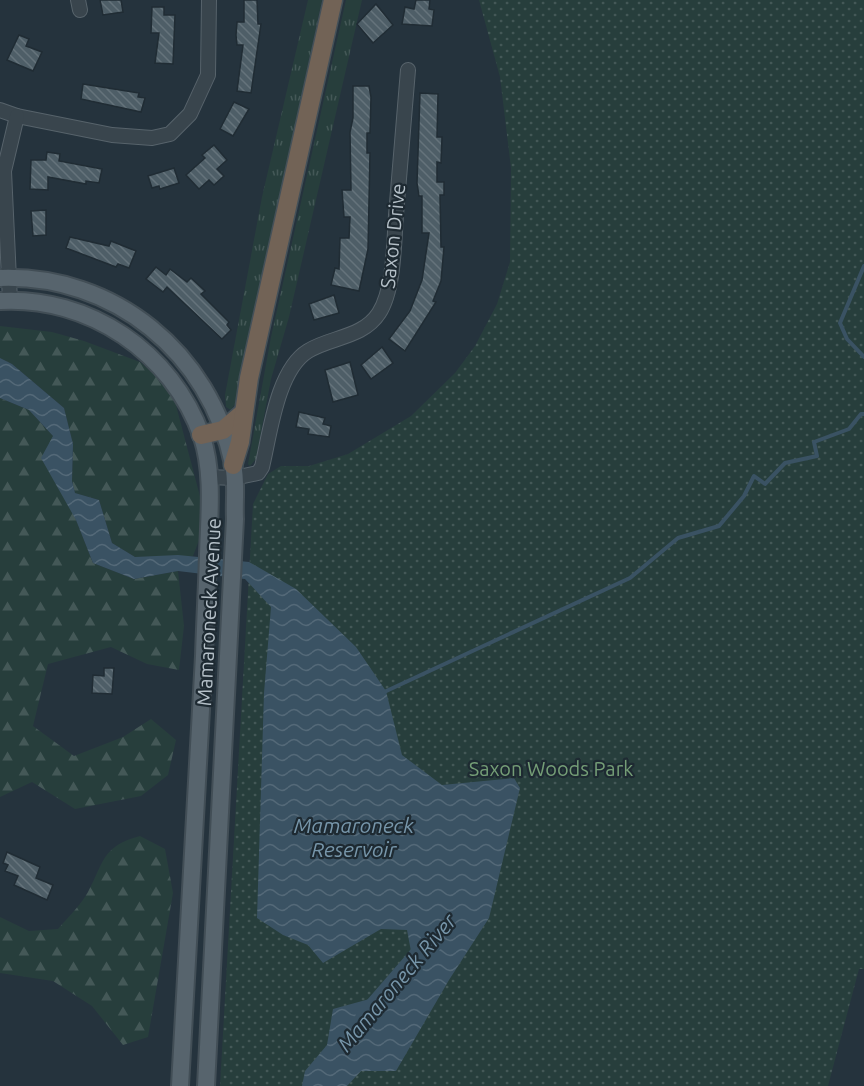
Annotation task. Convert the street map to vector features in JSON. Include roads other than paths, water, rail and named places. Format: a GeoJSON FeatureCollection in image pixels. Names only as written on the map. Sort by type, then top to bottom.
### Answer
{"type":"FeatureCollection","features":[{"type":"Feature","properties":{"kind":"highway"},"geometry":{"type":"LineString","coordinates":[[234,472],[243,413],[333,0]]}},
{"type":"Feature","properties":{"kind":"highway"},"geometry":{"type":"LineString","coordinates":[[201,435],[223,430],[243,413]]}},
{"type":"Feature","properties":{"kind":"main road","name":"Mamaroneck Avenue"},"geometry":{"type":"LineString","coordinates":[[5,278],[50,281],[79,289],[110,302],[169,342],[198,377],[216,411],[234,472],[233,558],[206,1086]]}},
{"type":"Feature","properties":{"kind":"main road","name":"Mamaroneck Avenue"},"geometry":{"type":"LineString","coordinates":[[5,301],[45,302],[104,321],[127,337],[162,368],[187,406],[201,435],[209,477],[208,586],[180,1086]]}},
{"type":"Feature","properties":{"kind":"street"},"geometry":{"type":"LineString","coordinates":[[0,110],[17,116],[112,135],[152,138],[170,134],[190,114],[208,75],[209,0]]}},
{"type":"Feature","properties":{"kind":"street","name":"Saxon Drive"},"geometry":{"type":"LineString","coordinates":[[209,477],[234,472],[258,473],[262,467],[275,408],[291,369],[299,357],[309,350],[351,336],[378,315],[386,297],[392,257],[408,70]]}},
{"type":"Feature","properties":{"kind":"street"},"geometry":{"type":"LineString","coordinates":[[5,301],[4,171],[17,116]]}},
{"type":"Feature","properties":{"kind":"water","name":"Mamaroneck Reservoir"},"geometry":{"type":"Polygon","coordinates":[[[0,358],[12,364],[64,408],[73,444],[72,481],[75,493],[99,500],[112,543],[135,557],[178,555],[249,562],[296,589],[356,647],[386,691],[402,755],[442,785],[514,778],[520,788],[489,918],[449,980],[396,1071],[361,1071],[347,1086],[302,1086],[305,1071],[327,1045],[333,1009],[395,992],[413,962],[407,930],[381,929],[323,963],[308,945],[283,935],[257,918],[264,693],[271,607],[245,579],[178,571],[134,579],[93,563],[76,520],[41,458],[53,436],[29,410],[0,398],[0,358]]]}},
{"type":"Feature","properties":{"kind":"waterway"},"geometry":{"type":"LineString","coordinates":[[864,266],[840,323],[847,339],[864,357]]}},
{"type":"Feature","properties":{"kind":"waterway"},"geometry":{"type":"LineString","coordinates":[[382,693],[630,578],[678,538],[719,526],[744,496],[754,476],[765,484],[785,463],[817,456],[814,442],[849,429],[861,414],[864,414]]}},
{"type":"Feature","properties":{"kind":"waterway","name":"Mamaroneck River"},"geometry":{"type":"LineString","coordinates":[[366,1018],[431,943]]}},
{"type":"Feature","properties":{"kind":"park label","name":"Saxon Woods Park"},"geometry":{"type":"Point","coordinates":[551,769]}}]}
